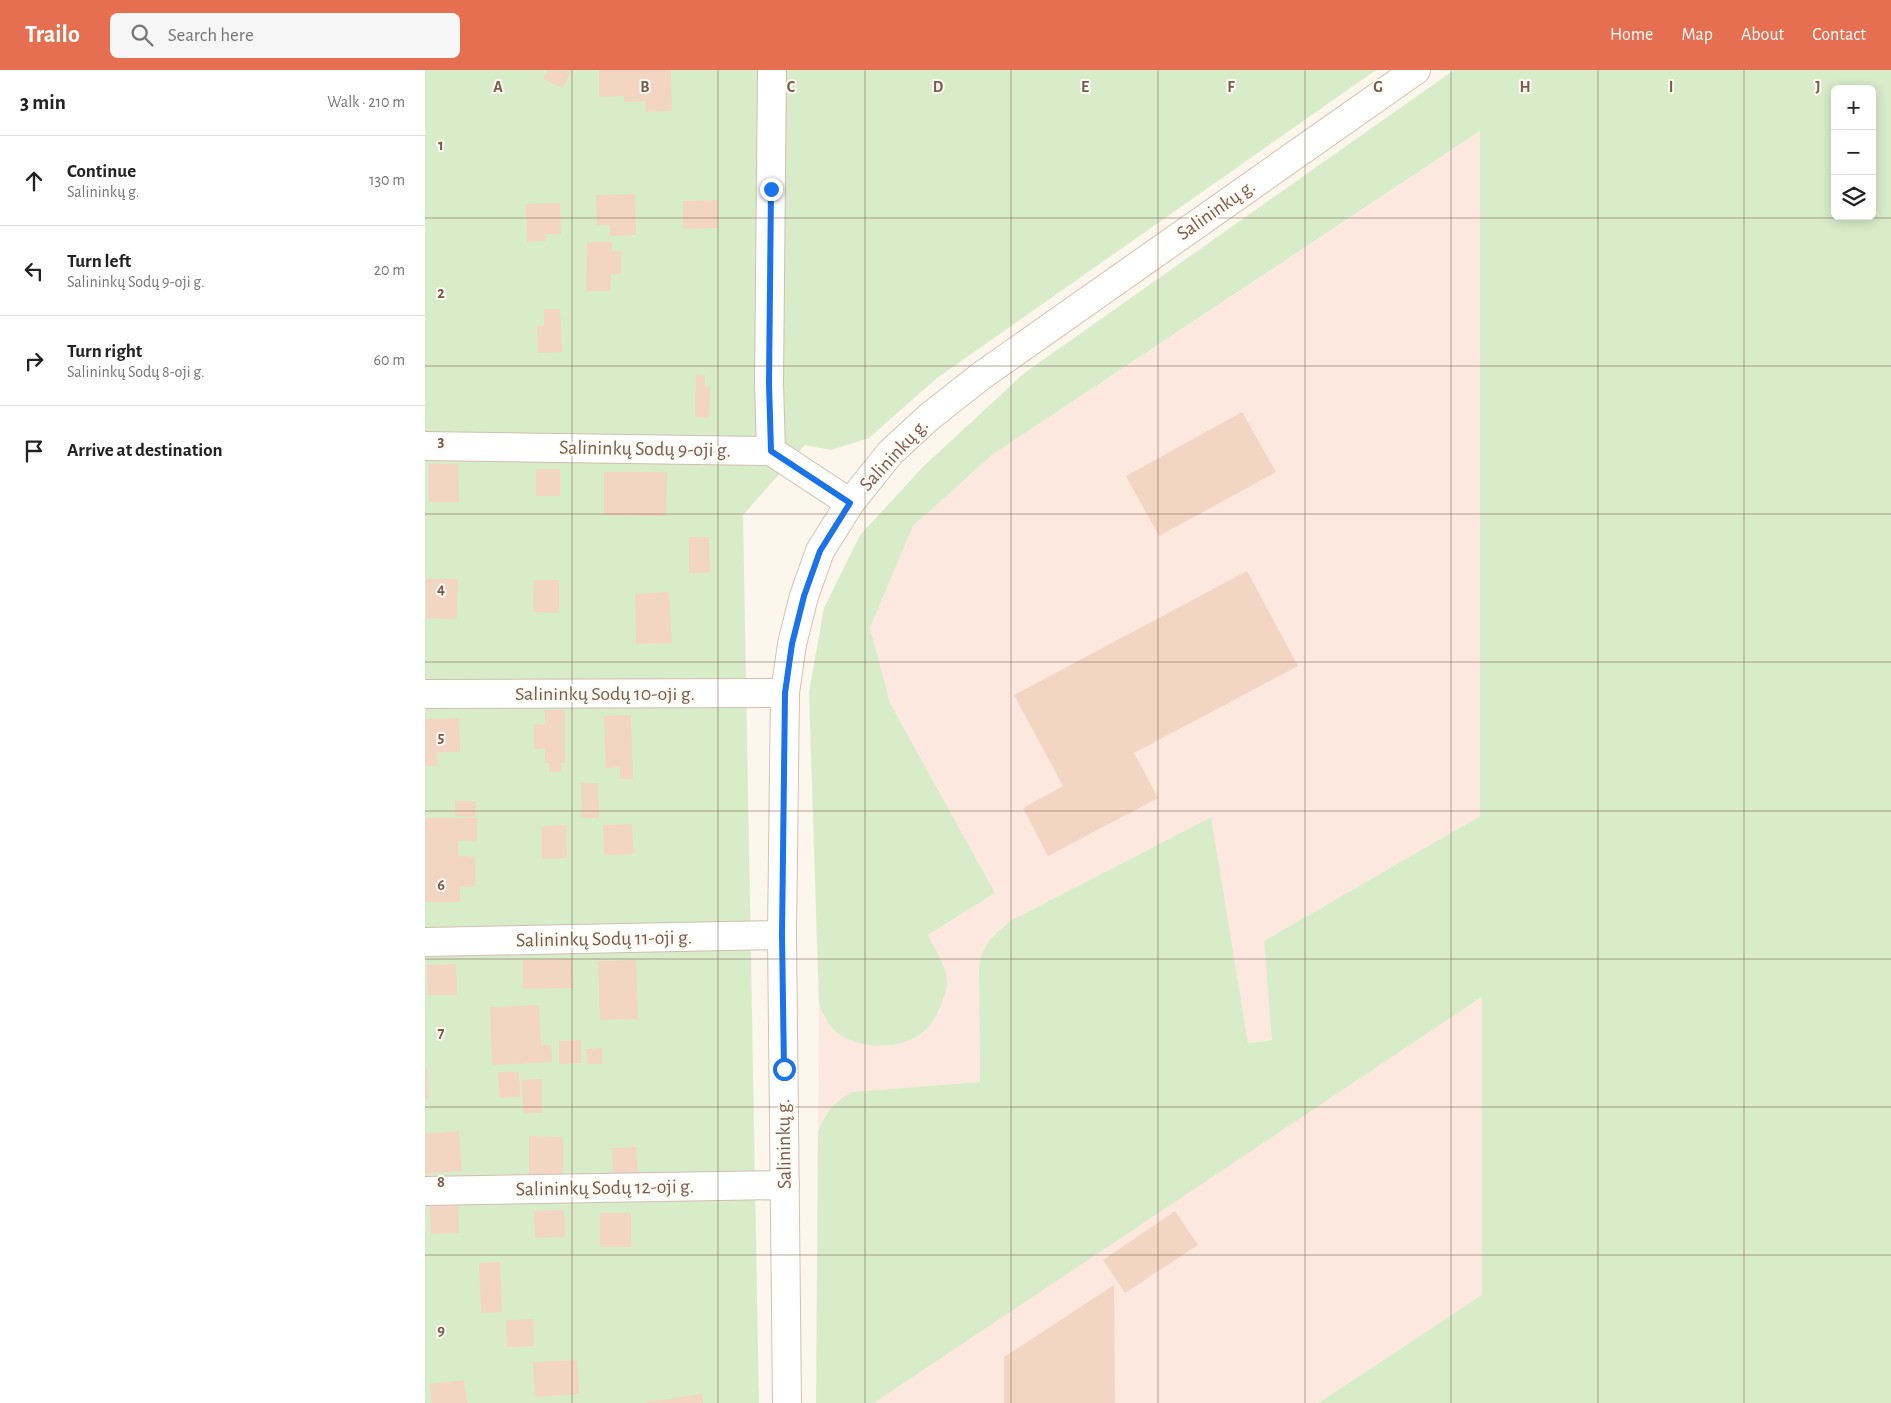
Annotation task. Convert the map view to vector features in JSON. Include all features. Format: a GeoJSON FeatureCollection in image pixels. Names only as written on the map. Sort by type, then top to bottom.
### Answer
{"type":"FeatureCollection","features":[{"type":"Feature","properties":{"kind":"street"},"geometry":{"type":"LineString","coordinates":[[772,70],[769,384],[771,451],[850,503]]}},
{"type":"Feature","properties":{"kind":"street","name":"Salininkų g."},"geometry":{"type":"LineString","coordinates":[[787,1403],[782,935],[785,693],[792,644],[804,596],[820,551],[850,503],[890,453],[929,417],[981,376],[1416,70]]}},
{"type":"Feature","properties":{"kind":"street","name":"Salininkų Sodų 9-oji g."},"geometry":{"type":"LineString","coordinates":[[425,446],[771,451]]}},
{"type":"Feature","properties":{"kind":"street","name":"Salininkų Sodų 10-oji g."},"geometry":{"type":"LineString","coordinates":[[425,694],[785,693]]}},
{"type":"Feature","properties":{"kind":"street","name":"Salininkų Sodų 11-oji g."},"geometry":{"type":"LineString","coordinates":[[425,942],[782,935]]}},
{"type":"Feature","properties":{"kind":"street","name":"Salininkų Sodų 12-oji g."},"geometry":{"type":"LineString","coordinates":[[425,1191],[785,1185]]}},
{"type":"Feature","properties":{"kind":"shaded area"},"geometry":{"type":"Polygon","coordinates":[[[1481,131],[1480,816],[1264,941],[1273,1039],[1248,1043],[1210,817],[1012,920],[993,935],[979,966],[980,1082],[852,1092],[825,1115],[818,1132],[819,1005],[826,1021],[862,1044],[888,1046],[910,1040],[924,1031],[940,1011],[944,965],[928,935],[995,893],[890,703],[870,628],[913,526],[992,455],[1481,131]]]}},
{"type":"Feature","properties":{"kind":"shaded area"},"geometry":{"type":"Polygon","coordinates":[[[1482,997],[1482,1295],[1318,1403],[874,1403],[1482,997]]]}},
{"type":"Feature","properties":{"kind":"green space"},"geometry":{"type":"Polygon","coordinates":[[[425,70],[1376,70],[937,378],[869,438],[831,450],[805,445],[743,515],[759,1403],[425,1403],[425,70]]]}},
{"type":"Feature","properties":{"kind":"green space"},"geometry":{"type":"Polygon","coordinates":[[[1454,70],[1891,70],[1891,1403],[1318,1403],[1482,1295],[1482,997],[874,1403],[816,1403],[818,1132],[831,1109],[852,1092],[980,1082],[979,966],[987,945],[1000,930],[1012,920],[1211,817],[1248,1043],[1272,1040],[1264,941],[1480,816],[1480,131],[992,455],[913,526],[870,628],[890,703],[995,893],[928,935],[938,953],[947,977],[946,992],[938,1012],[924,1031],[915,1037],[895,1045],[883,1046],[861,1043],[841,1035],[825,1018],[819,1005],[809,692],[824,608],[860,535],[924,466],[1023,374],[1454,70]]]}},
{"type":"Feature","properties":{"kind":"building"},"geometry":{"type":"Polygon","coordinates":[[[548,70],[571,71],[563,88],[543,79],[548,70]]]}},
{"type":"Feature","properties":{"kind":"building"},"geometry":{"type":"Polygon","coordinates":[[[599,70],[671,70],[672,111],[646,112],[645,101],[624,102],[624,96],[599,97],[599,70]]]}},
{"type":"Feature","properties":{"kind":"building"},"geometry":{"type":"Polygon","coordinates":[[[635,194],[636,235],[610,236],[610,225],[597,225],[596,195],[635,194]]]}},
{"type":"Feature","properties":{"kind":"building"},"geometry":{"type":"Polygon","coordinates":[[[718,200],[718,228],[683,229],[683,201],[718,200]]]}},
{"type":"Feature","properties":{"kind":"building"},"geometry":{"type":"Polygon","coordinates":[[[560,203],[561,234],[546,234],[546,241],[527,242],[526,204],[560,203]]]}},
{"type":"Feature","properties":{"kind":"building"},"geometry":{"type":"Polygon","coordinates":[[[587,242],[612,242],[612,251],[621,251],[621,274],[611,274],[610,291],[586,291],[587,242]]]}},
{"type":"Feature","properties":{"kind":"building"},"geometry":{"type":"Polygon","coordinates":[[[544,309],[560,309],[562,352],[538,353],[537,326],[544,326],[544,309]]]}},
{"type":"Feature","properties":{"kind":"building"},"geometry":{"type":"Polygon","coordinates":[[[696,374],[705,375],[705,387],[710,386],[709,418],[695,417],[696,374]]]}},
{"type":"Feature","properties":{"kind":"building"},"geometry":{"type":"Polygon","coordinates":[[[1242,412],[1276,472],[1159,536],[1126,476],[1242,412]]]}},
{"type":"Feature","properties":{"kind":"building"},"geometry":{"type":"Polygon","coordinates":[[[429,464],[458,464],[459,502],[429,502],[429,464]]]}},
{"type":"Feature","properties":{"kind":"building"},"geometry":{"type":"Polygon","coordinates":[[[536,469],[560,469],[560,496],[536,496],[536,469]]]}},
{"type":"Feature","properties":{"kind":"building"},"geometry":{"type":"Polygon","coordinates":[[[604,472],[667,472],[666,516],[604,515],[604,472]]]}},
{"type":"Feature","properties":{"kind":"building"},"geometry":{"type":"Polygon","coordinates":[[[689,537],[709,537],[710,573],[689,573],[689,537]]]}},
{"type":"Feature","properties":{"kind":"building"},"geometry":{"type":"Polygon","coordinates":[[[1247,571],[1298,666],[1134,753],[1158,798],[1048,856],[1023,808],[1063,786],[1014,695],[1247,571]]]}},
{"type":"Feature","properties":{"kind":"building"},"geometry":{"type":"Polygon","coordinates":[[[426,579],[458,579],[457,619],[426,618],[426,579]]]}},
{"type":"Feature","properties":{"kind":"building"},"geometry":{"type":"Polygon","coordinates":[[[534,580],[559,580],[559,613],[533,612],[534,580]]]}},
{"type":"Feature","properties":{"kind":"building"},"geometry":{"type":"Polygon","coordinates":[[[669,592],[672,643],[636,644],[635,594],[669,592]]]}},
{"type":"Feature","properties":{"kind":"building"},"geometry":{"type":"Polygon","coordinates":[[[545,710],[565,710],[565,763],[561,763],[561,772],[549,772],[549,763],[545,763],[545,748],[534,749],[534,724],[545,725],[545,710]]]}},
{"type":"Feature","properties":{"kind":"building"},"geometry":{"type":"Polygon","coordinates":[[[631,715],[633,779],[620,779],[620,767],[606,768],[604,716],[631,715]]]}},
{"type":"Feature","properties":{"kind":"building"},"geometry":{"type":"Polygon","coordinates":[[[459,718],[460,752],[437,752],[438,766],[425,766],[425,719],[459,718]]]}},
{"type":"Feature","properties":{"kind":"building"},"geometry":{"type":"Polygon","coordinates":[[[581,783],[598,783],[599,818],[582,818],[581,783]]]}},
{"type":"Feature","properties":{"kind":"building"},"geometry":{"type":"Polygon","coordinates":[[[455,801],[476,801],[475,817],[455,816],[455,801]]]}},
{"type":"Feature","properties":{"kind":"building"},"geometry":{"type":"Polygon","coordinates":[[[425,818],[477,818],[477,841],[458,841],[458,856],[475,857],[475,887],[460,887],[460,902],[425,902],[425,818]]]}},
{"type":"Feature","properties":{"kind":"building"},"geometry":{"type":"Polygon","coordinates":[[[632,824],[634,854],[604,855],[603,825],[632,824]]]}},
{"type":"Feature","properties":{"kind":"building"},"geometry":{"type":"Polygon","coordinates":[[[566,825],[567,858],[542,859],[542,826],[566,825]]]}},
{"type":"Feature","properties":{"kind":"building"},"geometry":{"type":"Polygon","coordinates":[[[572,959],[573,988],[523,989],[523,960],[572,959]]]}},
{"type":"Feature","properties":{"kind":"building"},"geometry":{"type":"Polygon","coordinates":[[[636,960],[638,1019],[600,1020],[598,961],[636,960]]]}},
{"type":"Feature","properties":{"kind":"building"},"geometry":{"type":"Polygon","coordinates":[[[456,964],[457,995],[428,995],[427,965],[456,964]]]}},
{"type":"Feature","properties":{"kind":"building"},"geometry":{"type":"Polygon","coordinates":[[[539,1005],[541,1045],[551,1045],[552,1062],[492,1065],[490,1007],[539,1005]]]}},
{"type":"Feature","properties":{"kind":"building"},"geometry":{"type":"Polygon","coordinates":[[[581,1040],[581,1063],[559,1064],[559,1041],[581,1040]]]}},
{"type":"Feature","properties":{"kind":"building"},"geometry":{"type":"Polygon","coordinates":[[[602,1048],[602,1064],[587,1064],[586,1049],[602,1048]]]}},
{"type":"Feature","properties":{"kind":"building"},"geometry":{"type":"Polygon","coordinates":[[[425,1068],[427,1068],[429,1098],[425,1099],[425,1068]]]}},
{"type":"Feature","properties":{"kind":"building"},"geometry":{"type":"Polygon","coordinates":[[[498,1072],[519,1072],[520,1097],[499,1098],[498,1072]]]}},
{"type":"Feature","properties":{"kind":"building"},"geometry":{"type":"Polygon","coordinates":[[[542,1079],[542,1113],[523,1113],[522,1080],[542,1079]]]}},
{"type":"Feature","properties":{"kind":"building"},"geometry":{"type":"Polygon","coordinates":[[[459,1131],[462,1171],[425,1174],[425,1134],[459,1131]]]}},
{"type":"Feature","properties":{"kind":"building"},"geometry":{"type":"Polygon","coordinates":[[[529,1136],[563,1137],[563,1179],[529,1179],[529,1136]]]}},
{"type":"Feature","properties":{"kind":"building"},"geometry":{"type":"Polygon","coordinates":[[[636,1147],[638,1173],[613,1174],[612,1148],[636,1147]]]}},
{"type":"Feature","properties":{"kind":"building"},"geometry":{"type":"Polygon","coordinates":[[[458,1205],[459,1233],[431,1234],[430,1206],[458,1205]]]}},
{"type":"Feature","properties":{"kind":"building"},"geometry":{"type":"Polygon","coordinates":[[[564,1210],[565,1237],[535,1238],[534,1211],[564,1210]]]}},
{"type":"Feature","properties":{"kind":"building"},"geometry":{"type":"Polygon","coordinates":[[[1175,1211],[1198,1245],[1125,1293],[1103,1260],[1175,1211]]]}},
{"type":"Feature","properties":{"kind":"building"},"geometry":{"type":"Polygon","coordinates":[[[600,1213],[631,1213],[631,1247],[600,1247],[600,1213]]]}},
{"type":"Feature","properties":{"kind":"building"},"geometry":{"type":"Polygon","coordinates":[[[500,1262],[502,1312],[481,1313],[479,1263],[500,1262]]]}},
{"type":"Feature","properties":{"kind":"building"},"geometry":{"type":"Polygon","coordinates":[[[1114,1285],[1115,1403],[1004,1403],[1004,1357],[1114,1285]]]}},
{"type":"Feature","properties":{"kind":"building"},"geometry":{"type":"Polygon","coordinates":[[[533,1319],[534,1346],[507,1347],[506,1320],[533,1319]]]}},
{"type":"Feature","properties":{"kind":"building"},"geometry":{"type":"Polygon","coordinates":[[[577,1360],[579,1394],[535,1397],[533,1362],[577,1360]]]}},
{"type":"Feature","properties":{"kind":"building"},"geometry":{"type":"Polygon","coordinates":[[[464,1380],[467,1403],[432,1403],[429,1384],[464,1380]]]}},
{"type":"Feature","properties":{"kind":"building"},"geometry":{"type":"Polygon","coordinates":[[[702,1394],[703,1403],[647,1403],[647,1402],[702,1394]]]}},
{"type":"Feature","properties":{"kind":"route"},"geometry":{"type":"LineString","coordinates":[[771,189],[769,384],[771,451],[850,503],[820,551],[804,596],[792,644],[785,693],[782,935],[784,1069]]}}]}
